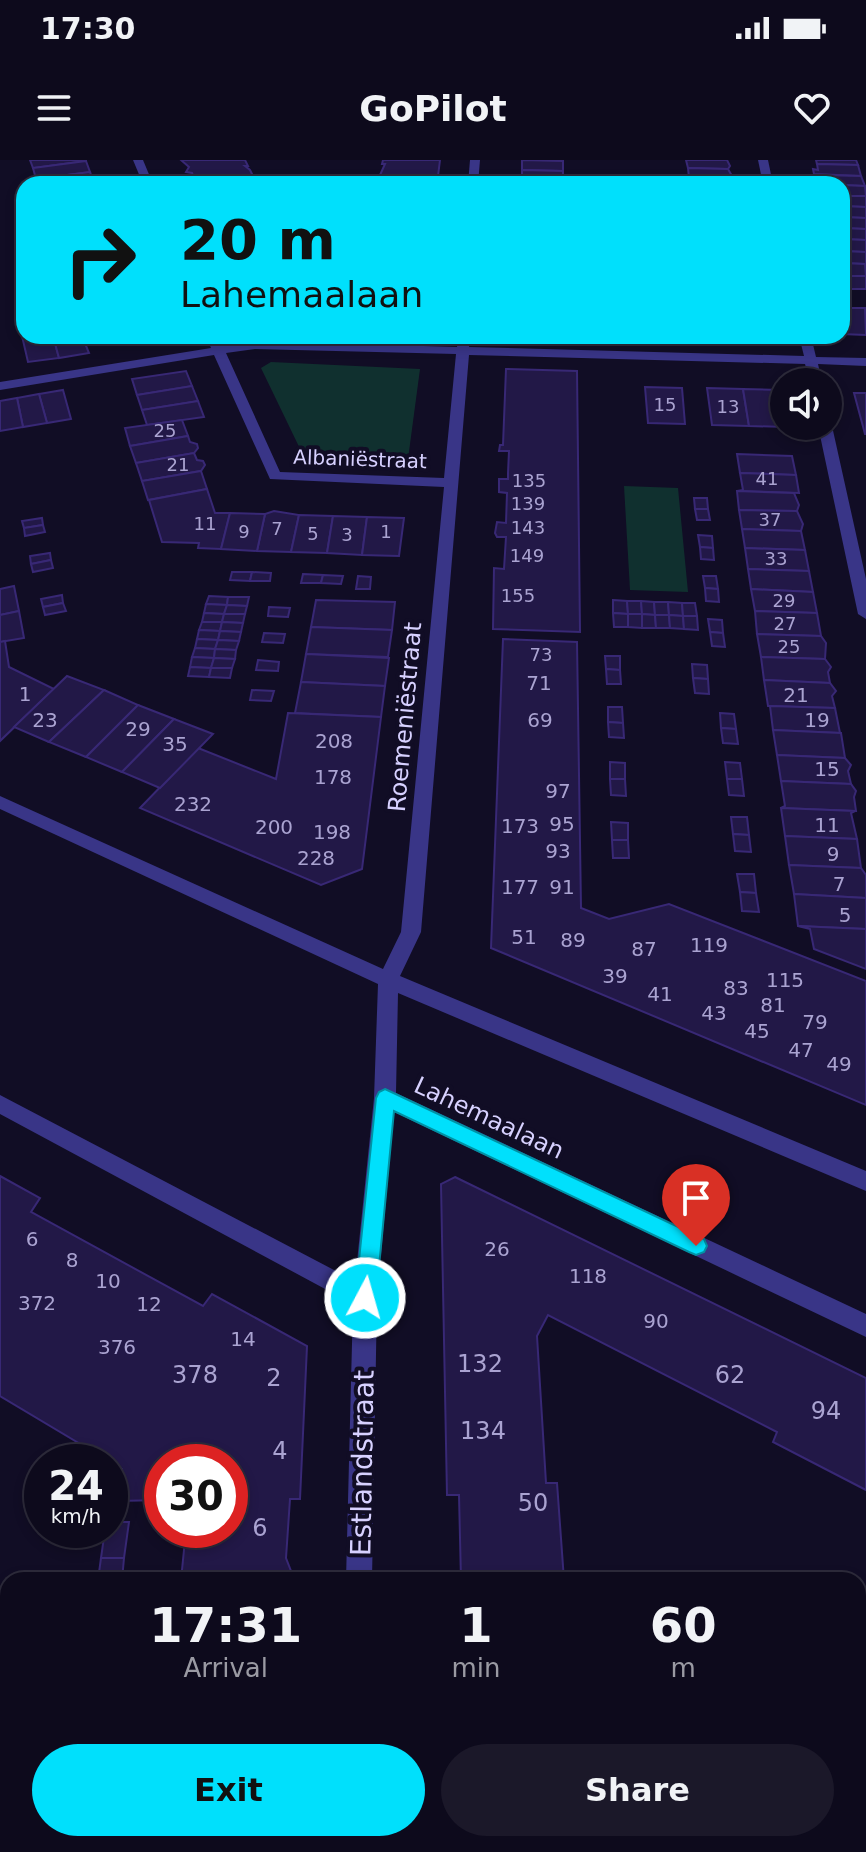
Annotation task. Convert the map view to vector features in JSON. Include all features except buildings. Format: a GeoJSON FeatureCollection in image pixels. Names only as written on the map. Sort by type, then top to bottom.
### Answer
{"type":"FeatureCollection","features":[{"type":"Feature","properties":{"kind":"street","name":"Albaniëstraat"},"geometry":{"type":"LineString","coordinates":[[216,344],[275,476],[453,483]]}},
{"type":"Feature","properties":{"kind":"street"},"geometry":{"type":"LineString","coordinates":[[0,386],[255,345],[464,344],[866,362]]}},
{"type":"Feature","properties":{"kind":"street","name":"Roemeniëstraat"},"geometry":{"type":"LineString","coordinates":[[385,1098],[388,980],[411,932],[464,344]]}},
{"type":"Feature","properties":{"kind":"street"},"geometry":{"type":"LineString","coordinates":[[807,344],[813,368]]}},
{"type":"Feature","properties":{"kind":"street"},"geometry":{"type":"LineString","coordinates":[[828,440],[866,614]]}},
{"type":"Feature","properties":{"kind":"street"},"geometry":{"type":"LineString","coordinates":[[0,802],[388,980],[866,1181]]}},
{"type":"Feature","properties":{"kind":"street","name":"Lahemaalaan"},"geometry":{"type":"LineString","coordinates":[[365,1298],[385,1098],[866,1326]]}},
{"type":"Feature","properties":{"kind":"street"},"geometry":{"type":"LineString","coordinates":[[0,1104],[365,1298]]}},
{"type":"Feature","properties":{"kind":"street","name":"Estlandstraat"},"geometry":{"type":"LineString","coordinates":[[359,1572],[365,1298]]}},
{"type":"Feature","properties":{"kind":"green space"},"geometry":{"type":"Polygon","coordinates":[[[271,362],[420,369],[408,459],[398,463],[304,457],[261,368],[271,362]]]}},
{"type":"Feature","properties":{"kind":"green space"},"geometry":{"type":"Polygon","coordinates":[[[624,486],[678,488],[688,592],[630,590],[624,486]]]}},
{"type":"Feature","properties":{"kind":"route"},"geometry":{"type":"LineString","coordinates":[[365,1298],[385,1098],[696,1246]]}}]}
